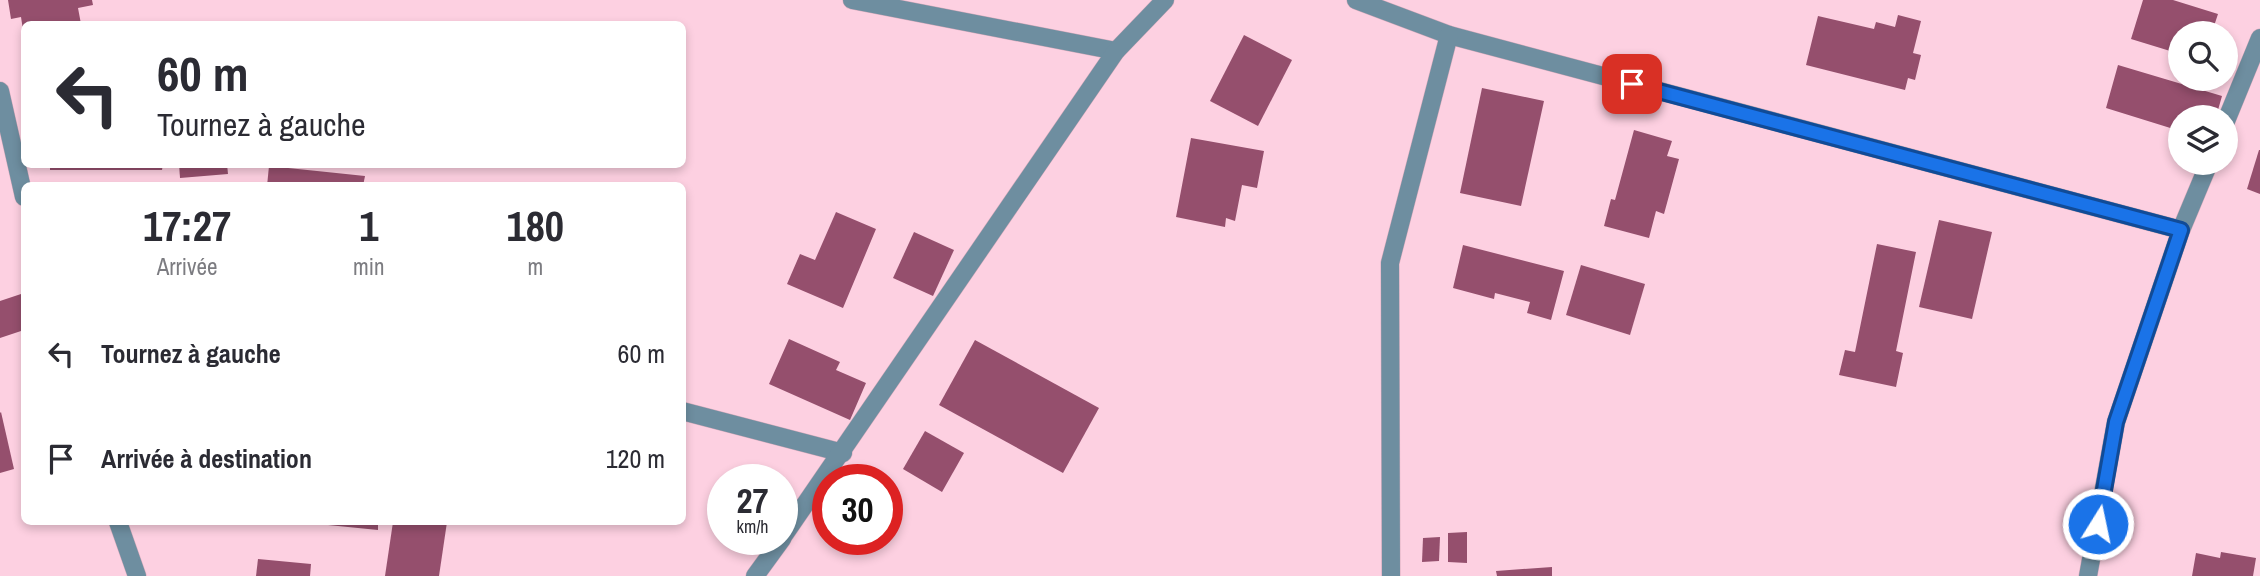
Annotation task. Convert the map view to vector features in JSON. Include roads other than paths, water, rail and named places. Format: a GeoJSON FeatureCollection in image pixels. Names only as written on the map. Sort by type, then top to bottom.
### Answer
{"type":"FeatureCollection","features":[{"type":"Feature","properties":{"kind":"street"},"geometry":{"type":"LineString","coordinates":[[852,0],[1116,51]]}},
{"type":"Feature","properties":{"kind":"street"},"geometry":{"type":"LineString","coordinates":[[798,516],[1116,51],[1165,0]]}},
{"type":"Feature","properties":{"kind":"street"},"geometry":{"type":"LineString","coordinates":[[1356,0],[1449,35],[2181,230]]}},
{"type":"Feature","properties":{"kind":"street"},"geometry":{"type":"LineString","coordinates":[[1391,576],[1391,263],[1449,35]]}},
{"type":"Feature","properties":{"kind":"street"},"geometry":{"type":"LineString","coordinates":[[2233,105],[2260,38]]}},
{"type":"Feature","properties":{"kind":"street"},"geometry":{"type":"LineString","coordinates":[[0,91],[21,184]]}},
{"type":"Feature","properties":{"kind":"street"},"geometry":{"type":"LineString","coordinates":[[2088,576],[2116,422],[2181,230],[2204,175]]}},
{"type":"Feature","properties":{"kind":"street"},"geometry":{"type":"LineString","coordinates":[[686,412],[843,453]]}},
{"type":"Feature","properties":{"kind":"street"},"geometry":{"type":"LineString","coordinates":[[119,525],[137,576]]}},
{"type":"Feature","properties":{"kind":"street"},"geometry":{"type":"LineString","coordinates":[[755,576],[770,555]]}}]}
